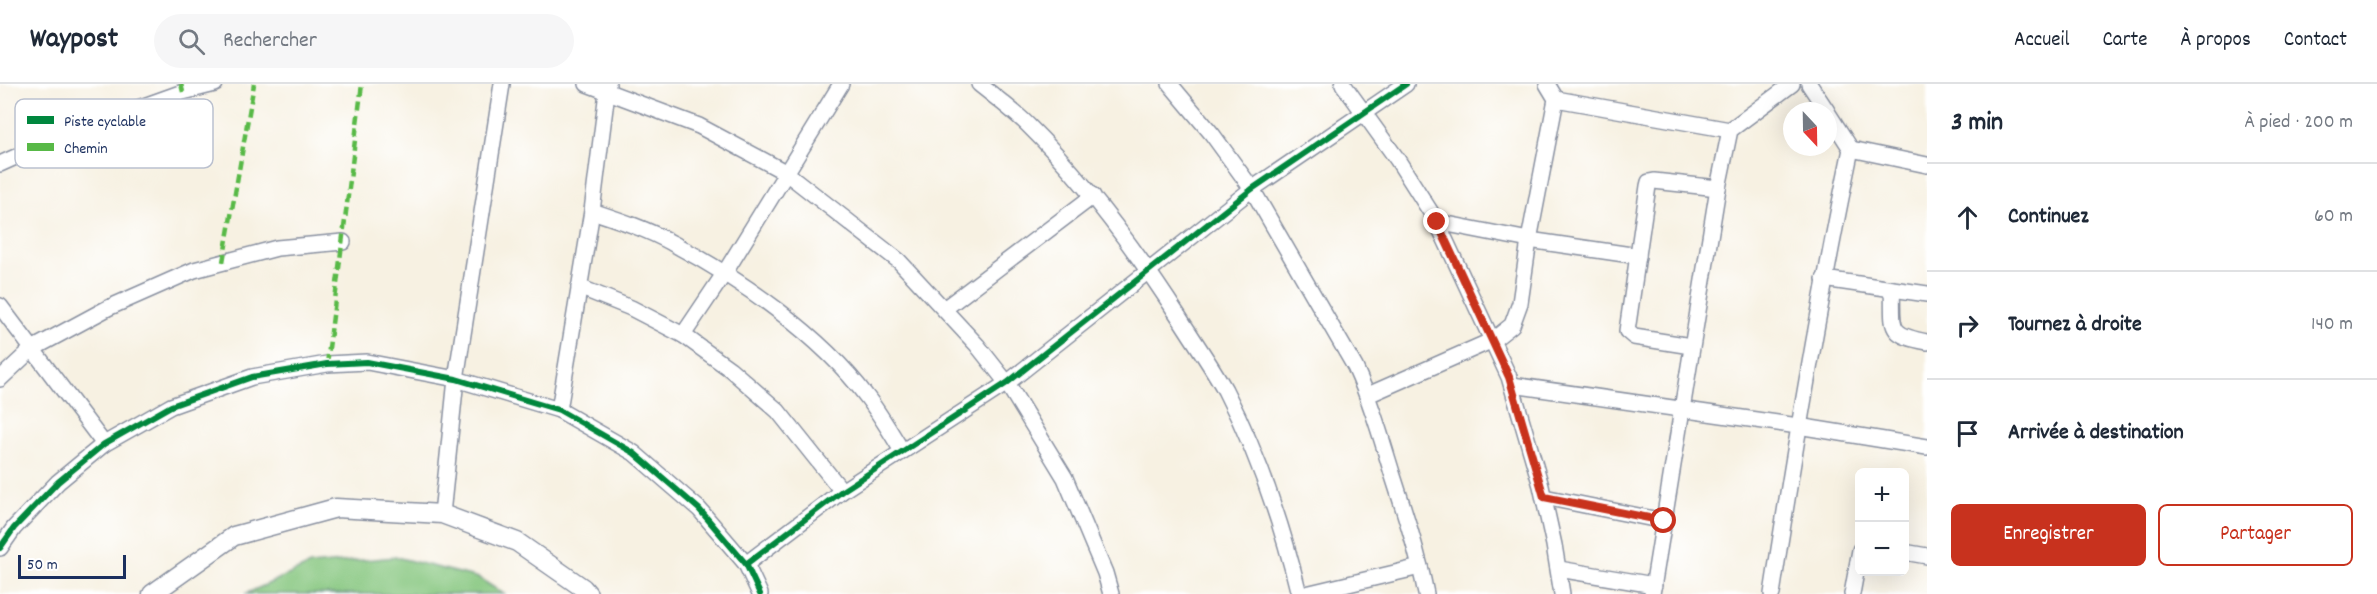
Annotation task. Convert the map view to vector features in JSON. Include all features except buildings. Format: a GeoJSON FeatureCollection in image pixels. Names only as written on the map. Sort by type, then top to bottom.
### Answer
{"type":"FeatureCollection","features":[{"type":"Feature","properties":{"kind":"street"},"geometry":{"type":"LineString","coordinates":[[163,99],[215,84]]}},
{"type":"Feature","properties":{"kind":"street"},"geometry":{"type":"LineString","coordinates":[[442,514],[456,379],[502,84]]}},
{"type":"Feature","properties":{"kind":"street"},"geometry":{"type":"LineString","coordinates":[[587,84],[608,87],[699,126],[785,172],[899,261],[977,345],[1007,383],[1065,478],[1105,573],[1111,594]]}},
{"type":"Feature","properties":{"kind":"street"},"geometry":{"type":"LineString","coordinates":[[683,335],[724,274],[785,172],[842,84]]}},
{"type":"Feature","properties":{"kind":"street"},"geometry":{"type":"LineString","coordinates":[[979,84],[1027,124],[1093,196],[1149,271],[1224,388],[1263,475],[1286,540],[1299,594]]}},
{"type":"Feature","properties":{"kind":"street"},"geometry":{"type":"LineString","coordinates":[[1170,84],[1212,134],[1252,189],[1355,367],[1368,395],[1426,594]]}},
{"type":"Feature","properties":{"kind":"street"},"geometry":{"type":"LineString","coordinates":[[1343,84],[1437,222],[1493,340],[1512,385],[1544,497],[1562,594]]}},
{"type":"Feature","properties":{"kind":"street"},"geometry":{"type":"LineString","coordinates":[[746,564],[842,491],[1007,383],[1252,189],[1406,84]]}},
{"type":"Feature","properties":{"kind":"street"},"geometry":{"type":"LineString","coordinates":[[1368,395],[1493,340],[1508,329],[1515,319],[1520,303],[1529,240],[1556,99],[1547,84]]}},
{"type":"Feature","properties":{"kind":"street"},"geometry":{"type":"LineString","coordinates":[[1559,569],[1653,590],[1691,346],[1730,130],[1792,84]]}},
{"type":"Feature","properties":{"kind":"street"},"geometry":{"type":"LineString","coordinates":[[1809,84],[1821,102]]}},
{"type":"Feature","properties":{"kind":"street"},"geometry":{"type":"LineString","coordinates":[[559,410],[592,211],[608,87]]}},
{"type":"Feature","properties":{"kind":"street"},"geometry":{"type":"LineString","coordinates":[[1556,99],[1730,130]]}},
{"type":"Feature","properties":{"kind":"street"},"geometry":{"type":"LineString","coordinates":[[1772,594],[1824,279],[1851,149],[1837,127]]}},
{"type":"Feature","properties":{"kind":"street"},"geometry":{"type":"LineString","coordinates":[[1851,149],[1927,165]]}},
{"type":"Feature","properties":{"kind":"street"},"geometry":{"type":"LineString","coordinates":[[0,164],[15,157]]}},
{"type":"Feature","properties":{"kind":"street"},"geometry":{"type":"LineString","coordinates":[[1691,346],[1634,337],[1627,333],[1649,182],[1718,188]]}},
{"type":"Feature","properties":{"kind":"street"},"geometry":{"type":"LineString","coordinates":[[944,309],[1093,196]]}},
{"type":"Feature","properties":{"kind":"street"},"geometry":{"type":"LineString","coordinates":[[592,211],[671,242],[770,304],[819,345],[867,397],[902,451]]}},
{"type":"Feature","properties":{"kind":"street"},"geometry":{"type":"LineString","coordinates":[[1437,222],[1529,240],[1638,256]]}},
{"type":"Feature","properties":{"kind":"street"},"geometry":{"type":"LineString","coordinates":[[0,379],[32,349],[108,308],[194,270],[277,248],[343,242]]}},
{"type":"Feature","properties":{"kind":"street"},"geometry":{"type":"LineString","coordinates":[[1824,279],[1927,294]]}},
{"type":"Feature","properties":{"kind":"street"},"geometry":{"type":"LineString","coordinates":[[579,287],[631,308],[683,335],[730,369],[778,411],[842,491]]}},
{"type":"Feature","properties":{"kind":"street"},"geometry":{"type":"LineString","coordinates":[[1892,289],[1896,331],[1906,338],[1927,342]]}},
{"type":"Feature","properties":{"kind":"street"},"geometry":{"type":"LineString","coordinates":[[0,306],[104,444]]}},
{"type":"Feature","properties":{"kind":"street"},"geometry":{"type":"LineString","coordinates":[[0,548],[14,528],[58,482],[104,444],[171,406],[252,377],[327,364],[367,362],[456,379],[559,410],[634,453],[699,509],[746,564],[760,594]]}},
{"type":"Feature","properties":{"kind":"street"},"geometry":{"type":"LineString","coordinates":[[1512,385],[1927,447]]}},
{"type":"Feature","properties":{"kind":"street"},"geometry":{"type":"LineString","coordinates":[[1544,497],[1664,521]]}},
{"type":"Feature","properties":{"kind":"street"},"geometry":{"type":"LineString","coordinates":[[152,594],[234,536],[336,508],[442,514],[517,542],[583,588],[588,594]]}},
{"type":"Feature","properties":{"kind":"street"},"geometry":{"type":"LineString","coordinates":[[1909,553],[1927,556]]}},
{"type":"Feature","properties":{"kind":"street"},"geometry":{"type":"LineString","coordinates":[[1306,594],[1420,567]]}},
{"type":"Feature","properties":{"kind":"street"},"geometry":{"type":"LineString","coordinates":[[1852,594],[1855,576]]}},
{"type":"Feature","properties":{"kind":"green space"},"geometry":{"type":"Polygon","coordinates":[[[396,557],[479,578],[504,594],[245,594],[310,565],[396,557]]]}},
{"type":"Feature","properties":{"kind":"marked path"},"geometry":{"type":"LineString","coordinates":[[181,84],[183,92]]}},
{"type":"Feature","properties":{"kind":"marked path"},"geometry":{"type":"LineString","coordinates":[[223,262],[254,84]]}},
{"type":"Feature","properties":{"kind":"marked path"},"geometry":{"type":"LineString","coordinates":[[327,364],[362,84]]}},
{"type":"Feature","properties":{"kind":"cycle path"},"geometry":{"type":"LineString","coordinates":[[746,564],[842,491],[1007,383],[1252,189],[1406,84]]}},
{"type":"Feature","properties":{"kind":"cycle path"},"geometry":{"type":"LineString","coordinates":[[0,548],[14,528],[58,482],[104,444],[171,406],[252,377],[327,364],[367,362],[456,379],[559,410],[634,453],[699,509],[746,564],[760,594]]}},
{"type":"Feature","properties":{"kind":"route"},"geometry":{"type":"LineString","coordinates":[[1437,222],[1509,377],[1544,497],[1664,521]]}}]}
